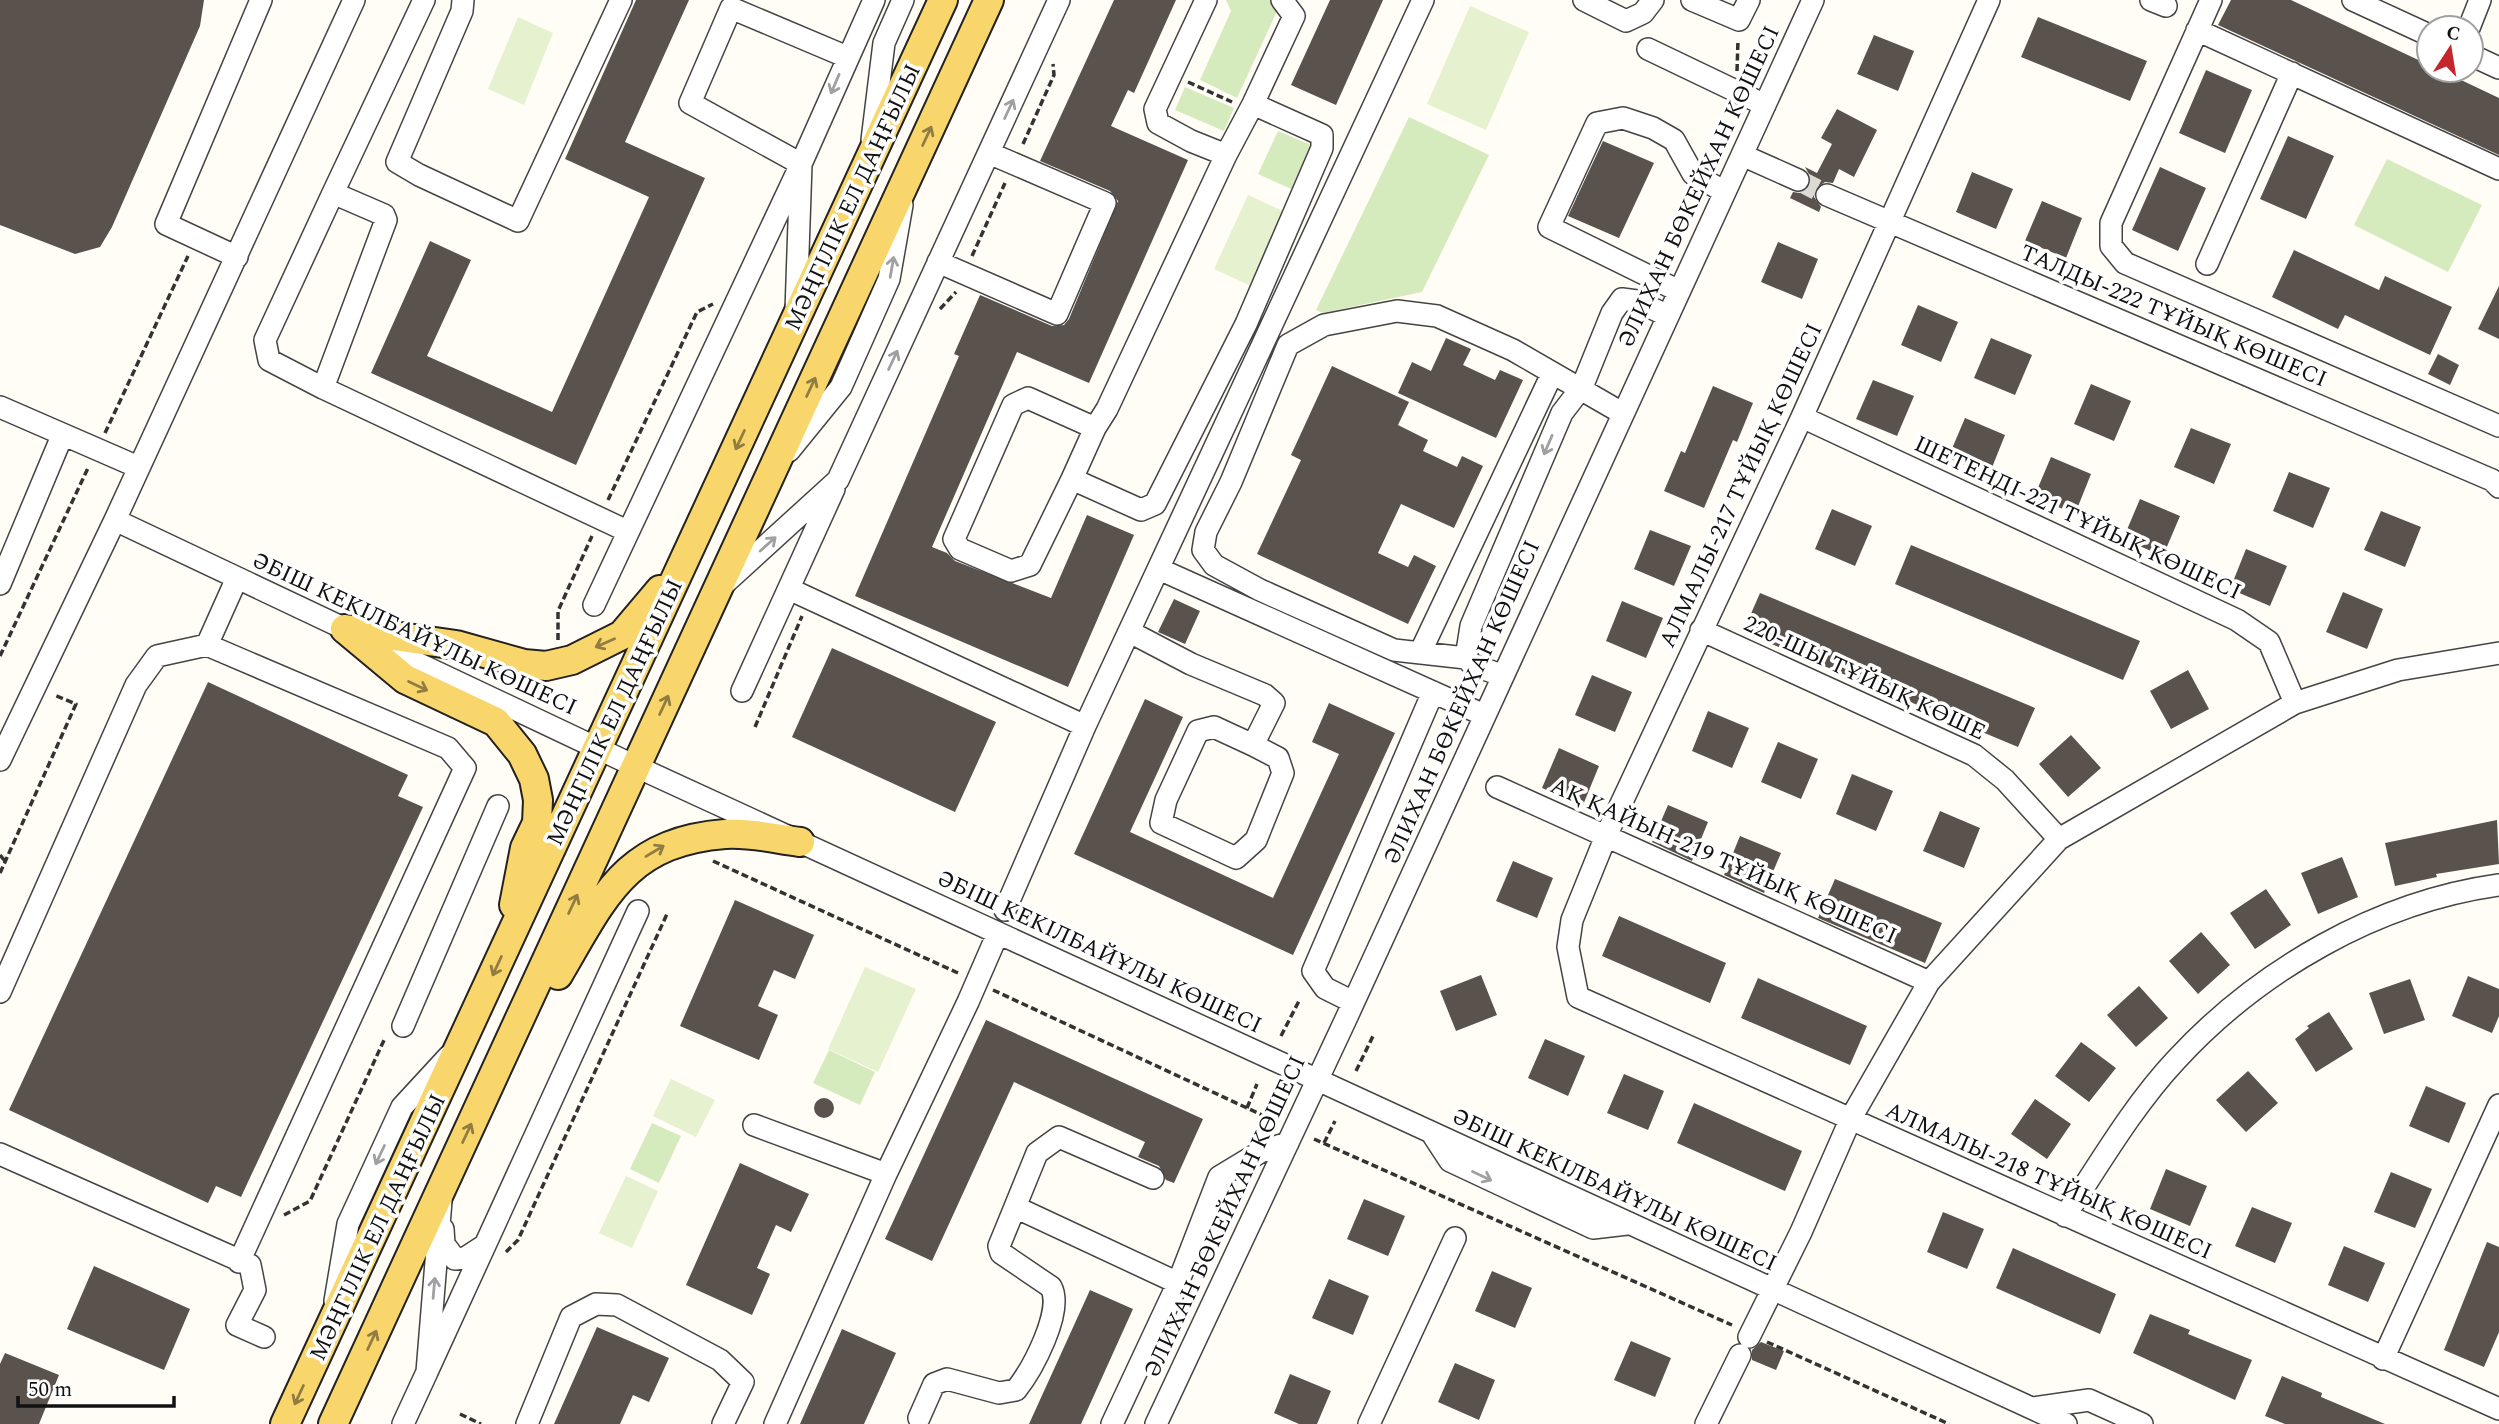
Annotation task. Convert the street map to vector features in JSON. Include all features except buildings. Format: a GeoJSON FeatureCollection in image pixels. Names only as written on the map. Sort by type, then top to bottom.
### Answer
{"type":"FeatureCollection","features":[{"type":"Feature","properties":{"kind":"main road","name":"МӘҢГІЛІК ЕЛ ДАҢҒЫЛЫ"},"geometry":{"type":"LineString","coordinates":[[285,1424],[599,750],[943,0]]}},
{"type":"Feature","properties":{"kind":"main road","name":"МӘҢГІЛІК ЕЛ ДАҢҒЫЛЫ"},"geometry":{"type":"LineString","coordinates":[[333,1424],[989,0]]}},
{"type":"Feature","properties":{"kind":"main road"},"geometry":{"type":"LineString","coordinates":[[345,629],[456,645],[524,664],[546,666],[560,663],[622,635],[685,559]]}},
{"type":"Feature","properties":{"kind":"main road"},"geometry":{"type":"LineString","coordinates":[[345,629],[405,679],[496,722],[512,738],[525,759],[538,800],[537,823],[525,848],[514,897],[513,932]]}},
{"type":"Feature","properties":{"kind":"main road"},"geometry":{"type":"LineString","coordinates":[[490,1084],[600,903],[622,877],[651,852],[670,843],[727,834],[800,842]]}},
{"type":"Feature","properties":{"kind":"street"},"geometry":{"type":"LineString","coordinates":[[237,257],[166,224],[261,0]]}},
{"type":"Feature","properties":{"kind":"street"},"geometry":{"type":"LineString","coordinates":[[0,760],[6,734],[34,687],[115,520],[354,0]]}},
{"type":"Feature","properties":{"kind":"street"},"geometry":{"type":"LineString","coordinates":[[424,0],[265,340],[269,360],[627,531]]}},
{"type":"Feature","properties":{"kind":"street"},"geometry":{"type":"LineString","coordinates":[[463,0],[463,11],[397,162],[419,175],[518,220],[621,0]]}},
{"type":"Feature","properties":{"kind":"street"},"geometry":{"type":"LineString","coordinates":[[594,605],[801,164],[874,0]]}},
{"type":"Feature","properties":{"kind":"street"},"geometry":{"type":"LineString","coordinates":[[870,158],[884,43],[904,0]]}},
{"type":"Feature","properties":{"kind":"street"},"geometry":{"type":"LineString","coordinates":[[742,691],[1059,0]]}},
{"type":"Feature","properties":{"kind":"street"},"geometry":{"type":"LineString","coordinates":[[1206,0],[1155,109],[1158,123],[1226,155]]}},
{"type":"Feature","properties":{"kind":"street"},"geometry":{"type":"LineString","coordinates":[[1094,428],[1028,398],[1013,405],[954,539],[960,549],[1012,571],[1030,565],[1294,16],[1282,0]]}},
{"type":"Feature","properties":{"kind":"street"},"geometry":{"type":"LineString","coordinates":[[1004,910],[1085,726],[1423,0]]}},
{"type":"Feature","properties":{"kind":"street"},"geometry":{"type":"LineString","coordinates":[[1584,0],[1626,21],[1643,13],[1653,0]]}},
{"type":"Feature","properties":{"kind":"street"},"geometry":{"type":"LineString","coordinates":[[1692,0],[1739,20],[1749,0]]}},
{"type":"Feature","properties":{"kind":"street","name":"ӘЛИХАН БӨКЕЙХАН КӨШЕСІ"},"geometry":{"type":"LineString","coordinates":[[1156,1424],[1353,1002],[1812,0]]}},
{"type":"Feature","properties":{"kind":"street","name":"АЛМАЛЫ-217 ТҰЙЫҚ КӨШЕСІ"},"geometry":{"type":"LineString","coordinates":[[1578,997],[1568,947],[1572,920],[1605,836],[1802,417],[1989,0]]}},
{"type":"Feature","properties":{"kind":"street"},"geometry":{"type":"LineString","coordinates":[[2211,0],[2111,223],[2111,246],[2125,262],[2499,426]]}},
{"type":"Feature","properties":{"kind":"street"},"geometry":{"type":"LineString","coordinates":[[2353,0],[2415,29]]}},
{"type":"Feature","properties":{"kind":"street"},"geometry":{"type":"LineString","coordinates":[[2493,0],[2499,3]]}},
{"type":"Feature","properties":{"kind":"street"},"geometry":{"type":"LineString","coordinates":[[801,164],[690,103],[720,32],[731,8],[847,57]]}},
{"type":"Feature","properties":{"kind":"street"},"geometry":{"type":"LineString","coordinates":[[2197,30],[2499,169]]}},
{"type":"Feature","properties":{"kind":"street"},"geometry":{"type":"LineString","coordinates":[[1648,50],[1765,105]]}},
{"type":"Feature","properties":{"kind":"street"},"geometry":{"type":"LineString","coordinates":[[2207,264],[2292,73]]}},
{"type":"Feature","properties":{"kind":"street"},"geometry":{"type":"LineString","coordinates":[[1072,479],[1141,510],[1154,504],[1245,324],[1322,148],[1322,135],[1251,107]]}},
{"type":"Feature","properties":{"kind":"street"},"geometry":{"type":"LineString","coordinates":[[1679,291],[1549,227],[1597,124],[1623,118],[1653,128],[1674,140],[1693,174],[1725,192]]}},
{"type":"Feature","properties":{"kind":"street"},"geometry":{"type":"LineString","coordinates":[[938,262],[1057,314],[1105,203],[989,153]]}},
{"type":"Feature","properties":{"kind":"street"},"geometry":{"type":"LineString","coordinates":[[1742,155],[1798,180]]}},
{"type":"Feature","properties":{"kind":"street"},"geometry":{"type":"LineString","coordinates":[[796,319],[801,164]]}},
{"type":"Feature","properties":{"kind":"street"},"geometry":{"type":"LineString","coordinates":[[323,388],[386,220],[384,215],[374,209],[333,193]]}},
{"type":"Feature","properties":{"kind":"street","name":"ТАЛДЫ-222 ТҰЙЫҚ КӨШЕСІ"},"geometry":{"type":"LineString","coordinates":[[1827,195],[2492,480],[2499,487]]}},
{"type":"Feature","properties":{"kind":"street"},"geometry":{"type":"LineString","coordinates":[[1466,658],[1471,626],[1556,425],[1582,387],[1612,313],[1622,299],[1637,301],[1668,316]]}},
{"type":"Feature","properties":{"kind":"street"},"geometry":{"type":"LineString","coordinates":[[1501,675],[1473,666],[1466,658],[1394,650],[1260,590],[1214,565],[1203,550],[1206,532],[1231,482],[1288,345],[1324,325],[1397,311],[1437,316],[1513,350],[1552,374],[1582,387],[1622,413]]}},
{"type":"Feature","properties":{"kind":"street"},"geometry":{"type":"LineString","coordinates":[[1245,324],[1268,335]]}},
{"type":"Feature","properties":{"kind":"street"},"geometry":{"type":"LineString","coordinates":[[1420,653],[1552,374]]}},
{"type":"Feature","properties":{"kind":"street"},"geometry":{"type":"LineString","coordinates":[[0,407],[138,467]]}},
{"type":"Feature","properties":{"kind":"street","name":"ШЕТЕНДІ-221 ТҰЙЫҚ КӨШЕСІ"},"geometry":{"type":"LineString","coordinates":[[1802,417],[2237,620],[2269,642],[2295,703]]}},
{"type":"Feature","properties":{"kind":"street"},"geometry":{"type":"LineString","coordinates":[[0,584],[62,436]]}},
{"type":"Feature","properties":{"kind":"street"},"geometry":{"type":"LineString","coordinates":[[717,590],[838,480]]}},
{"type":"Feature","properties":{"kind":"street","name":"ӘБІШ КЕКІЛБАЙҰЛЫ КӨШЕСІ"},"geometry":{"type":"LineString","coordinates":[[115,520],[599,750],[2066,1424]]}},
{"type":"Feature","properties":{"kind":"street"},"geometry":{"type":"LineString","coordinates":[[1159,569],[1484,715]]}},
{"type":"Feature","properties":{"kind":"street"},"geometry":{"type":"LineString","coordinates":[[207,645],[237,578]]}},
{"type":"Feature","properties":{"kind":"street"},"geometry":{"type":"LineString","coordinates":[[789,589],[1085,726]]}},
{"type":"Feature","properties":{"kind":"street","name":"220-ШЫ ТҰЙЫҚ КӨШЕ"},"geometry":{"type":"LineString","coordinates":[[1701,630],[1974,755],[2005,780],[2059,839]]}},
{"type":"Feature","properties":{"kind":"street"},"geometry":{"type":"LineString","coordinates":[[1130,632],[1191,664],[1265,695],[1274,703],[1253,745]]}},
{"type":"Feature","properties":{"kind":"street"},"geometry":{"type":"LineString","coordinates":[[0,992],[136,685],[157,656],[207,645],[449,748],[465,768],[239,1262]]}},
{"type":"Feature","properties":{"kind":"street"},"geometry":{"type":"LineString","coordinates":[[1706,1424],[1801,1233],[1850,1118],[1929,982],[2059,839],[2295,703],[2398,670],[2499,653]]}},
{"type":"Feature","properties":{"kind":"street"},"geometry":{"type":"LineString","coordinates":[[1353,1002],[1325,988],[1313,971],[1433,692]]}},
{"type":"Feature","properties":{"kind":"street"},"geometry":{"type":"LineString","coordinates":[[1214,727],[1253,745],[1278,758],[1283,773],[1256,840],[1236,858],[1161,823],[1166,800],[1198,731],[1214,727]]}},
{"type":"Feature","properties":{"kind":"street","name":"АҚ ҚАЙЫН-219 ТҰЙЫҚ КӨШЕСІ"},"geometry":{"type":"LineString","coordinates":[[1497,787],[1929,982]]}},
{"type":"Feature","properties":{"kind":"street"},"geometry":{"type":"LineString","coordinates":[[403,1026],[498,806]]}},
{"type":"Feature","properties":{"kind":"street"},"geometry":{"type":"LineString","coordinates":[[2065,1216],[2129,1119],[2176,1060],[2228,1012],[2274,975],[2354,929],[2472,889],[2499,885]]}},
{"type":"Feature","properties":{"kind":"street"},"geometry":{"type":"LineString","coordinates":[[403,1424],[638,911]]}},
{"type":"Feature","properties":{"kind":"street"},"geometry":{"type":"LineString","coordinates":[[775,1424],[886,1174],[998,933]]}},
{"type":"Feature","properties":{"kind":"street","name":"АЛМАЛЫ-218 ТҰЙЫҚ КӨШЕСІ"},"geometry":{"type":"LineString","coordinates":[[1578,997],[2499,1409]]}},
{"type":"Feature","properties":{"kind":"street"},"geometry":{"type":"LineString","coordinates":[[2383,1359],[2499,1105]]}},
{"type":"Feature","properties":{"kind":"street"},"geometry":{"type":"LineString","coordinates":[[754,1125],[886,1174]]}},
{"type":"Feature","properties":{"kind":"street"},"geometry":{"type":"LineString","coordinates":[[923,1422],[934,1384],[947,1379],[999,1393],[1016,1390],[1030,1373],[1055,1308],[1056,1295],[1051,1287],[1001,1253],[999,1246],[1037,1153],[1059,1137],[1153,1178]]}},
{"type":"Feature","properties":{"kind":"street"},"geometry":{"type":"LineString","coordinates":[[1112,1424],[1178,1283],[1219,1177],[1262,1151],[1288,1143]]}},
{"type":"Feature","properties":{"kind":"street"},"geometry":{"type":"LineString","coordinates":[[0,1154],[250,1265],[254,1290],[237,1325],[264,1337]]}},
{"type":"Feature","properties":{"kind":"street"},"geometry":{"type":"LineString","coordinates":[[442,1189],[444,1244],[448,1252],[455,1259],[464,1258],[485,1244]]}},
{"type":"Feature","properties":{"kind":"street"},"geometry":{"type":"LineString","coordinates":[[427,1372],[442,1189]]}},
{"type":"Feature","properties":{"kind":"street"},"geometry":{"type":"LineString","coordinates":[[1015,1208],[1178,1283]]}},
{"type":"Feature","properties":{"kind":"street"},"geometry":{"type":"LineString","coordinates":[[1369,1424],[1455,1238]]}},
{"type":"Feature","properties":{"kind":"street"},"geometry":{"type":"LineString","coordinates":[[527,1424],[571,1317],[596,1304],[617,1305],[720,1360],[743,1382],[723,1424]]}},
{"type":"Feature","properties":{"kind":"street"},"geometry":{"type":"LineString","coordinates":[[2031,1409],[2089,1400],[2142,1424]]}},
{"type":"Feature","properties":{"kind":"path"},"geometry":{"type":"LineString","coordinates":[[1736,91],[1739,20]]}},
{"type":"Feature","properties":{"kind":"path"},"geometry":{"type":"LineString","coordinates":[[1171,74],[1251,107]]}},
{"type":"Feature","properties":{"kind":"path"},"geometry":{"type":"LineString","coordinates":[[558,611],[559,651]]}},
{"type":"Feature","properties":{"kind":"path"},"geometry":{"type":"LineString","coordinates":[[0,873],[76,704],[34,687]]}},
{"type":"Feature","properties":{"kind":"path"},"geometry":{"type":"LineString","coordinates":[[0,855],[5,861]]}},
{"type":"Feature","properties":{"kind":"path"},"geometry":{"type":"LineString","coordinates":[[1281,1036],[1300,999]]}},
{"type":"Feature","properties":{"kind":"path"},"geometry":{"type":"LineString","coordinates":[[1356,1071],[1374,1034]]}},
{"type":"Feature","properties":{"kind":"path"},"geometry":{"type":"LineString","coordinates":[[1246,1108],[1257,1084]]}},
{"type":"Feature","properties":{"kind":"path"},"geometry":{"type":"LineString","coordinates":[[1324,1143],[1335,1121]]}},
{"type":"Feature","properties":{"kind":"path"},"geometry":{"type":"LineString","coordinates":[[460,1414],[481,1424]]}},
{"type":"Feature","properties":{"kind":"green space"},"geometry":{"type":"Polygon","coordinates":[[[1226,0],[1275,0],[1279,7],[1237,98],[1200,80],[1231,11],[1226,0]]]}},
{"type":"Feature","properties":{"kind":"green space"},"geometry":{"type":"Polygon","coordinates":[[[1470,6],[1529,32],[1486,130],[1427,104],[1470,6]]]}},
{"type":"Feature","properties":{"kind":"green space"},"geometry":{"type":"Polygon","coordinates":[[[518,17],[553,33],[524,105],[488,89],[518,17]]]}},
{"type":"Feature","properties":{"kind":"green space"},"geometry":{"type":"Polygon","coordinates":[[[1185,87],[1234,108],[1224,131],[1175,110],[1185,87]]]}},
{"type":"Feature","properties":{"kind":"green space"},"geometry":{"type":"Polygon","coordinates":[[[1409,117],[1489,155],[1422,292],[1323,313],[1316,310],[1409,117]]]}},
{"type":"Feature","properties":{"kind":"green space"},"geometry":{"type":"Polygon","coordinates":[[[1278,131],[1311,145],[1291,189],[1258,174],[1278,131]]]}},
{"type":"Feature","properties":{"kind":"green space"},"geometry":{"type":"Polygon","coordinates":[[[2387,159],[2482,205],[2448,272],[2354,225],[2387,159]]]}},
{"type":"Feature","properties":{"kind":"green space"},"geometry":{"type":"Polygon","coordinates":[[[1248,195],[1285,212],[1251,286],[1214,269],[1248,195]]]}},
{"type":"Feature","properties":{"kind":"green space"},"geometry":{"type":"Polygon","coordinates":[[[865,967],[916,989],[878,1072],[828,1049],[865,967]]]}},
{"type":"Feature","properties":{"kind":"green space"},"geometry":{"type":"Polygon","coordinates":[[[829,1050],[875,1072],[860,1105],[813,1083],[829,1050]]]}},
{"type":"Feature","properties":{"kind":"green space"},"geometry":{"type":"Polygon","coordinates":[[[671,1079],[715,1100],[696,1137],[653,1116],[671,1079]]]}},
{"type":"Feature","properties":{"kind":"green space"},"geometry":{"type":"Polygon","coordinates":[[[652,1123],[681,1136],[659,1183],[630,1169],[652,1123]]]}},
{"type":"Feature","properties":{"kind":"green space"},"geometry":{"type":"Polygon","coordinates":[[[626,1176],[658,1191],[632,1248],[599,1233],[626,1176]]]}},
{"type":"Feature","properties":{"kind":"tunnel"},"geometry":{"type":"LineString","coordinates":[[1798,180],[1827,195]]}}]}
